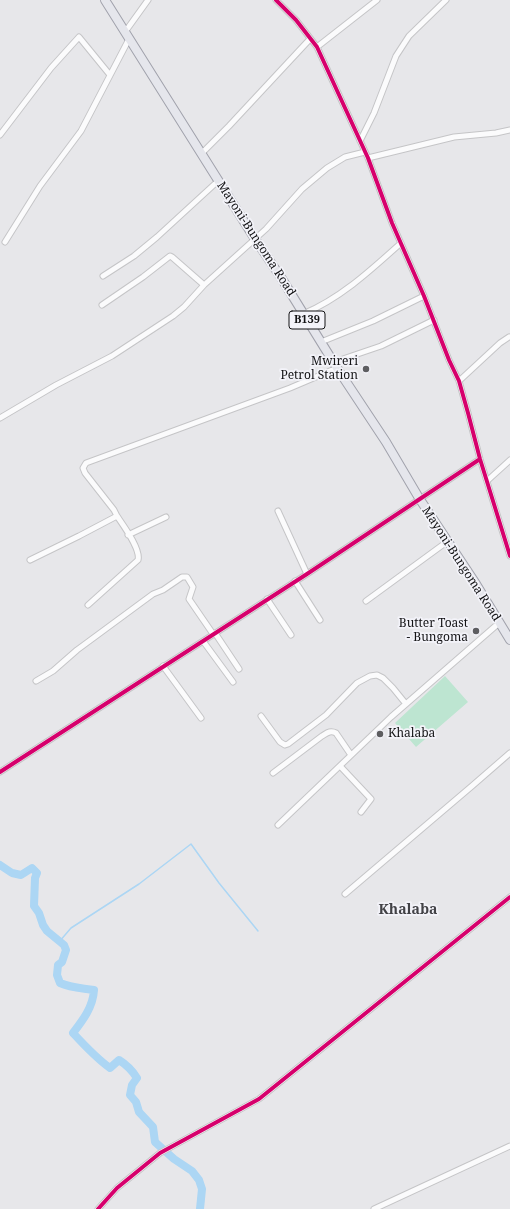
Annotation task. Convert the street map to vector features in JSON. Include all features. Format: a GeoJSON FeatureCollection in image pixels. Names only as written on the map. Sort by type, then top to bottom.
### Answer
{"type":"FeatureCollection","features":[{"type":"Feature","properties":{"kind":"main road","name":"Mayoni-Bungoma Road"},"geometry":{"type":"LineString","coordinates":[[105,0],[202,153],[218,181],[282,279],[335,365],[386,442],[419,498],[448,541],[510,640]]}},
{"type":"Feature","properties":{"kind":"street"},"geometry":{"type":"LineString","coordinates":[[125,32],[148,0]]}},
{"type":"Feature","properties":{"kind":"street"},"geometry":{"type":"LineString","coordinates":[[276,0],[296,20],[317,47],[368,158],[392,223],[459,381],[480,459],[510,556]]}},
{"type":"Feature","properties":{"kind":"street"},"geometry":{"type":"LineString","coordinates":[[317,47],[378,0]]}},
{"type":"Feature","properties":{"kind":"street"},"geometry":{"type":"LineString","coordinates":[[360,141],[374,113],[396,56],[409,36],[446,0]]}},
{"type":"Feature","properties":{"kind":"street"},"geometry":{"type":"LineString","coordinates":[[0,135],[51,68],[78,37],[110,74]]}},
{"type":"Feature","properties":{"kind":"street"},"geometry":{"type":"LineString","coordinates":[[202,153],[310,39]]}},
{"type":"Feature","properties":{"kind":"street"},"geometry":{"type":"LineString","coordinates":[[5,242],[40,186],[81,131],[129,40]]}},
{"type":"Feature","properties":{"kind":"street"},"geometry":{"type":"LineString","coordinates":[[368,158],[454,138],[510,130]]}},
{"type":"Feature","properties":{"kind":"street"},"geometry":{"type":"LineString","coordinates":[[0,418],[56,385],[112,356],[184,307],[204,285],[266,228],[302,189],[327,168],[345,157],[365,152]]}},
{"type":"Feature","properties":{"kind":"street"},"geometry":{"type":"LineString","coordinates":[[103,276],[134,256],[158,237],[218,181]]}},
{"type":"Feature","properties":{"kind":"street"},"geometry":{"type":"LineString","coordinates":[[303,314],[318,308],[361,278],[401,243]]}},
{"type":"Feature","properties":{"kind":"street"},"geometry":{"type":"LineString","coordinates":[[102,304],[143,277],[171,256],[204,285]]}},
{"type":"Feature","properties":{"kind":"street"},"geometry":{"type":"LineString","coordinates":[[321,342],[373,321],[424,296]]}},
{"type":"Feature","properties":{"kind":"street"},"geometry":{"type":"LineString","coordinates":[[88,605],[138,560],[139,556],[114,510],[85,473],[83,468],[86,463],[290,388],[335,365],[381,346],[434,320]]}},
{"type":"Feature","properties":{"kind":"street"},"geometry":{"type":"LineString","coordinates":[[459,381],[500,343],[509,337]]}},
{"type":"Feature","properties":{"kind":"street"},"geometry":{"type":"LineString","coordinates":[[0,772],[307,574],[419,498],[480,459]]}},
{"type":"Feature","properties":{"kind":"street"},"geometry":{"type":"LineString","coordinates":[[487,481],[510,460]]}},
{"type":"Feature","properties":{"kind":"street"},"geometry":{"type":"LineString","coordinates":[[278,511],[307,574]]}},
{"type":"Feature","properties":{"kind":"street"},"geometry":{"type":"LineString","coordinates":[[30,560],[116,516]]}},
{"type":"Feature","properties":{"kind":"street"},"geometry":{"type":"LineString","coordinates":[[128,535],[166,517]]}},
{"type":"Feature","properties":{"kind":"street"},"geometry":{"type":"LineString","coordinates":[[366,601],[448,541]]}},
{"type":"Feature","properties":{"kind":"street"},"geometry":{"type":"LineString","coordinates":[[36,682],[153,594],[163,590],[182,577],[187,577],[193,585],[189,599],[239,669]]}},
{"type":"Feature","properties":{"kind":"street"},"geometry":{"type":"LineString","coordinates":[[294,581],[320,620]]}},
{"type":"Feature","properties":{"kind":"street"},"geometry":{"type":"LineString","coordinates":[[267,599],[291,635]]}},
{"type":"Feature","properties":{"kind":"street"},"geometry":{"type":"LineString","coordinates":[[278,825],[406,704],[499,623]]}},
{"type":"Feature","properties":{"kind":"street"},"geometry":{"type":"LineString","coordinates":[[203,640],[233,682]]}},
{"type":"Feature","properties":{"kind":"street"},"geometry":{"type":"LineString","coordinates":[[163,666],[201,718]]}},
{"type":"Feature","properties":{"kind":"street"},"geometry":{"type":"LineString","coordinates":[[261,716],[280,742],[285,745],[326,714],[357,682],[370,676],[377,675],[383,678],[393,688],[406,704]]}},
{"type":"Feature","properties":{"kind":"street"},"geometry":{"type":"LineString","coordinates":[[273,773],[328,732],[333,731],[336,733],[351,755]]}},
{"type":"Feature","properties":{"kind":"street"},"geometry":{"type":"LineString","coordinates":[[345,894],[510,753]]}},
{"type":"Feature","properties":{"kind":"street"},"geometry":{"type":"LineString","coordinates":[[340,766],[371,800],[361,812]]}},
{"type":"Feature","properties":{"kind":"street"},"geometry":{"type":"LineString","coordinates":[[98,1209],[117,1188],[160,1153],[259,1099],[510,897]]}},
{"type":"Feature","properties":{"kind":"street"},"geometry":{"type":"LineString","coordinates":[[374,1209],[510,1146]]}},
{"type":"Feature","properties":{"kind":"green space"},"geometry":{"type":"Polygon","coordinates":[[[445,676],[468,702],[416,747],[395,723],[445,676]]]}},
{"type":"Feature","properties":{"kind":"waterway"},"geometry":{"type":"LineString","coordinates":[[59,942],[71,928],[139,884],[191,844],[219,883],[258,931]]}},
{"type":"Feature","properties":{"kind":"waterway"},"geometry":{"type":"LineString","coordinates":[[0,865],[12,873],[21,875],[32,868],[37,873],[35,878],[34,906],[39,913],[43,925],[47,931],[64,945],[66,950],[62,962],[58,965],[57,975],[60,983],[72,987],[94,990],[90,1008],[73,1033],[95,1056],[110,1068],[119,1060],[135,1075],[137,1078],[132,1085],[130,1095],[136,1102],[139,1112],[153,1127],[155,1142],[174,1159],[192,1171],[199,1180],[202,1189],[200,1209]]}},
{"type":"Feature","properties":{"kind":"cycle path"},"geometry":{"type":"LineString","coordinates":[[276,0],[296,20],[317,47],[368,158],[392,223],[459,381],[480,459],[510,556]]}},
{"type":"Feature","properties":{"kind":"cycle path"},"geometry":{"type":"LineString","coordinates":[[0,772],[307,574],[480,459]]}},
{"type":"Feature","properties":{"kind":"cycle path"},"geometry":{"type":"LineString","coordinates":[[98,1209],[117,1188],[160,1153],[259,1099],[510,897]]}},
{"type":"Feature","properties":{"kind":"place","name":"Mwireri Petrol Station"},"geometry":{"type":"Point","coordinates":[366,369]}},
{"type":"Feature","properties":{"kind":"place","name":"Butter Toast - Bungoma"},"geometry":{"type":"Point","coordinates":[476,631]}},
{"type":"Feature","properties":{"kind":"place","name":"Khalaba"},"geometry":{"type":"Point","coordinates":[380,734]}},
{"type":"Feature","properties":{"kind":"district","name":"Khalaba"},"geometry":{"type":"Point","coordinates":[408,910]}}]}
